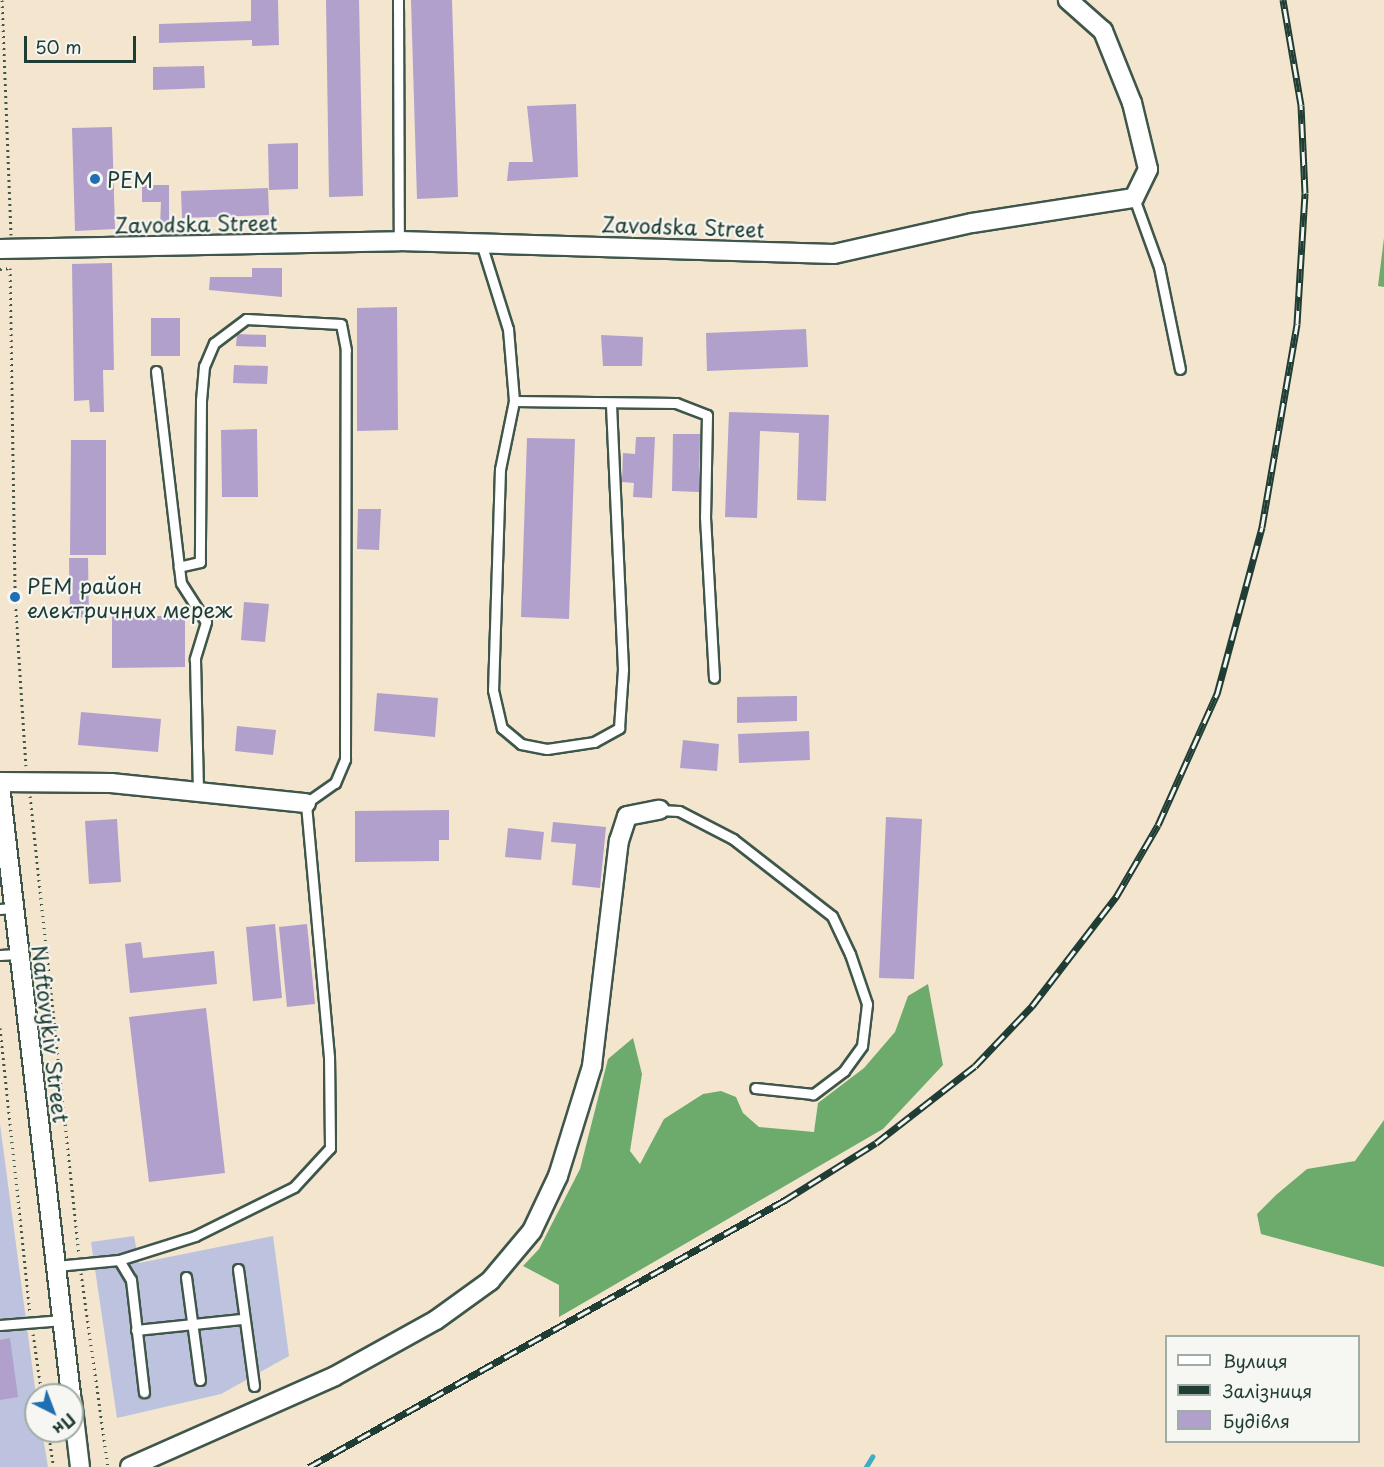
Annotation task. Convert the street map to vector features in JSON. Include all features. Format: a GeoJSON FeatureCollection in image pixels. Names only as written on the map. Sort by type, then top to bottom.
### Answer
{"type":"FeatureCollection","features":[{"type":"Feature","properties":{"kind":"street"},"geometry":{"type":"LineString","coordinates":[[1068,0],[1103,31],[1132,103],[1148,169],[1134,198]]}},
{"type":"Feature","properties":{"kind":"street","name":"Zavodska Street"},"geometry":{"type":"LineString","coordinates":[[5,250],[399,241],[834,254],[972,223],[1134,198]]}},
{"type":"Feature","properties":{"kind":"street"},"geometry":{"type":"LineString","coordinates":[[0,784],[111,783],[306,803]]}},
{"type":"Feature","properties":{"kind":"street","name":"Naftovykiv Street"},"geometry":{"type":"LineString","coordinates":[[0,784],[9,954],[56,1266],[70,1383]]}},
{"type":"Feature","properties":{"kind":"street"},"geometry":{"type":"LineString","coordinates":[[130,1467],[279,1403],[436,1320],[490,1281],[532,1231],[558,1176],[592,1066],[619,841],[627,816],[659,810]]}},
{"type":"Feature","properties":{"kind":"street"},"geometry":{"type":"LineString","coordinates":[[77,1443],[80,1467]]}},
{"type":"Feature","properties":{"kind":"lane"},"geometry":{"type":"LineString","coordinates":[[398,0],[399,241]]}},
{"type":"Feature","properties":{"kind":"lane"},"geometry":{"type":"LineString","coordinates":[[1134,198],[1159,267],[1180,369]]}},
{"type":"Feature","properties":{"kind":"lane"},"geometry":{"type":"LineString","coordinates":[[481,243],[508,328],[514,401],[500,468],[495,711],[502,728],[522,744],[547,749],[594,742],[619,728],[623,669],[610,406]]}},
{"type":"Feature","properties":{"kind":"lane"},"geometry":{"type":"LineString","coordinates":[[56,1266],[118,1260],[195,1236],[294,1187],[330,1148],[329,1057],[306,803],[335,783],[345,759],[346,350],[341,324],[246,319],[214,343],[201,400],[200,561],[179,567]]}},
{"type":"Feature","properties":{"kind":"lane"},"geometry":{"type":"LineString","coordinates":[[156,371],[181,583],[206,622],[195,659],[198,792]]}},
{"type":"Feature","properties":{"kind":"lane"},"geometry":{"type":"LineString","coordinates":[[514,401],[610,406],[676,403],[707,415],[705,517],[714,678]]}},
{"type":"Feature","properties":{"kind":"lane"},"geometry":{"type":"LineString","coordinates":[[659,810],[679,812],[733,839],[832,916],[857,974],[867,1004],[862,1046],[844,1071],[813,1094],[755,1088]]}},
{"type":"Feature","properties":{"kind":"lane"},"geometry":{"type":"LineString","coordinates":[[118,1260],[131,1280],[144,1392]]}},
{"type":"Feature","properties":{"kind":"lane"},"geometry":{"type":"LineString","coordinates":[[238,1269],[241,1319],[254,1386]]}},
{"type":"Feature","properties":{"kind":"lane"},"geometry":{"type":"LineString","coordinates":[[186,1277],[200,1380]]}},
{"type":"Feature","properties":{"kind":"lane"},"geometry":{"type":"LineString","coordinates":[[136,1330],[194,1326],[241,1319]]}},
{"type":"Feature","properties":{"kind":"lane"},"geometry":{"type":"LineString","coordinates":[[0,1325],[63,1320]]}},
{"type":"Feature","properties":{"kind":"path"},"geometry":{"type":"LineString","coordinates":[[2,0],[5,250],[10,268],[15,597],[28,783],[80,1264],[108,1467]]}},
{"type":"Feature","properties":{"kind":"path"},"geometry":{"type":"LineString","coordinates":[[0,269],[10,268]]}},
{"type":"Feature","properties":{"kind":"path"},"geometry":{"type":"LineString","coordinates":[[0,1028],[40,1383]]}},
{"type":"Feature","properties":{"kind":"path"},"geometry":{"type":"LineString","coordinates":[[50,1443],[54,1467]]}},
{"type":"Feature","properties":{"kind":"shaded area"},"geometry":{"type":"Polygon","coordinates":[[[0,1124],[34,1383],[24,1383],[24,1443],[44,1443],[48,1467],[0,1467],[0,1124]]]}},
{"type":"Feature","properties":{"kind":"shaded area"},"geometry":{"type":"Polygon","coordinates":[[[134,1236],[139,1263],[273,1236],[289,1356],[221,1394],[117,1418],[91,1242],[134,1236]]]}},
{"type":"Feature","properties":{"kind":"green space"},"geometry":{"type":"Polygon","coordinates":[[[1384,238],[1384,287],[1378,286],[1384,238]]]}},
{"type":"Feature","properties":{"kind":"green space"},"geometry":{"type":"Polygon","coordinates":[[[928,984],[943,1065],[883,1129],[559,1317],[559,1285],[523,1266],[539,1249],[580,1169],[608,1059],[633,1038],[642,1074],[630,1151],[640,1164],[664,1119],[703,1094],[721,1091],[736,1097],[743,1113],[759,1127],[814,1132],[818,1103],[864,1068],[895,1032],[908,996],[928,984]]]}},
{"type":"Feature","properties":{"kind":"green space"},"geometry":{"type":"Polygon","coordinates":[[[1384,1120],[1384,1267],[1261,1234],[1257,1214],[1276,1195],[1307,1169],[1355,1161],[1384,1120]]]}},
{"type":"Feature","properties":{"kind":"building"},"geometry":{"type":"Polygon","coordinates":[[[251,0],[278,0],[279,45],[252,46],[252,40],[159,43],[159,24],[251,21],[251,0]]]}},
{"type":"Feature","properties":{"kind":"building"},"geometry":{"type":"Polygon","coordinates":[[[326,0],[359,0],[363,196],[329,197],[326,0]]]}},
{"type":"Feature","properties":{"kind":"building"},"geometry":{"type":"Polygon","coordinates":[[[411,0],[452,0],[458,197],[417,199],[411,0]]]}},
{"type":"Feature","properties":{"kind":"building"},"geometry":{"type":"Polygon","coordinates":[[[204,66],[205,88],[153,90],[153,67],[204,66]]]}},
{"type":"Feature","properties":{"kind":"building"},"geometry":{"type":"Polygon","coordinates":[[[576,104],[578,177],[507,181],[509,162],[533,162],[527,106],[576,104]]]}},
{"type":"Feature","properties":{"kind":"building"},"geometry":{"type":"Polygon","coordinates":[[[112,127],[115,229],[75,231],[72,128],[112,127]]]}},
{"type":"Feature","properties":{"kind":"building"},"geometry":{"type":"Polygon","coordinates":[[[298,143],[298,189],[269,190],[268,144],[298,143]]]}},
{"type":"Feature","properties":{"kind":"building"},"geometry":{"type":"Polygon","coordinates":[[[142,185],[169,185],[169,226],[160,226],[161,202],[142,202],[142,185]]]}},
{"type":"Feature","properties":{"kind":"building"},"geometry":{"type":"Polygon","coordinates":[[[268,188],[269,215],[182,218],[181,191],[268,188]]]}},
{"type":"Feature","properties":{"kind":"building"},"geometry":{"type":"Polygon","coordinates":[[[112,263],[114,370],[103,370],[104,412],[90,412],[89,400],[74,401],[72,264],[112,263]]]}},
{"type":"Feature","properties":{"kind":"building"},"geometry":{"type":"Polygon","coordinates":[[[252,268],[282,268],[282,297],[209,290],[210,277],[252,277],[252,268]]]}},
{"type":"Feature","properties":{"kind":"building"},"geometry":{"type":"Polygon","coordinates":[[[397,307],[398,430],[357,431],[357,308],[397,307]]]}},
{"type":"Feature","properties":{"kind":"building"},"geometry":{"type":"Polygon","coordinates":[[[151,318],[180,318],[180,356],[151,356],[151,318]]]}},
{"type":"Feature","properties":{"kind":"building"},"geometry":{"type":"Polygon","coordinates":[[[806,329],[808,367],[707,371],[706,333],[806,329]]]}},
{"type":"Feature","properties":{"kind":"building"},"geometry":{"type":"Polygon","coordinates":[[[237,334],[266,335],[266,347],[236,346],[237,334]]]}},
{"type":"Feature","properties":{"kind":"building"},"geometry":{"type":"Polygon","coordinates":[[[601,335],[643,337],[642,366],[603,366],[601,335]]]}},
{"type":"Feature","properties":{"kind":"building"},"geometry":{"type":"Polygon","coordinates":[[[234,365],[268,366],[267,384],[233,383],[234,365]]]}},
{"type":"Feature","properties":{"kind":"building"},"geometry":{"type":"Polygon","coordinates":[[[729,412],[829,415],[826,501],[797,500],[799,433],[760,431],[757,518],[725,517],[729,412]]]}},
{"type":"Feature","properties":{"kind":"building"},"geometry":{"type":"Polygon","coordinates":[[[257,429],[258,497],[222,497],[221,430],[257,429]]]}},
{"type":"Feature","properties":{"kind":"building"},"geometry":{"type":"Polygon","coordinates":[[[673,434],[700,434],[699,492],[672,491],[673,434]]]}},
{"type":"Feature","properties":{"kind":"building"},"geometry":{"type":"Polygon","coordinates":[[[636,437],[655,437],[652,498],[633,497],[634,483],[622,482],[623,453],[635,454],[636,437]]]}},
{"type":"Feature","properties":{"kind":"building"},"geometry":{"type":"Polygon","coordinates":[[[527,438],[575,439],[569,619],[521,617],[527,438]]]}},
{"type":"Feature","properties":{"kind":"building"},"geometry":{"type":"Polygon","coordinates":[[[71,440],[106,440],[106,555],[70,555],[71,440]]]}},
{"type":"Feature","properties":{"kind":"building"},"geometry":{"type":"Polygon","coordinates":[[[358,509],[381,509],[379,550],[357,549],[358,509]]]}},
{"type":"Feature","properties":{"kind":"building"},"geometry":{"type":"Polygon","coordinates":[[[69,558],[88,558],[89,617],[70,618],[69,558]]]}},
{"type":"Feature","properties":{"kind":"building"},"geometry":{"type":"Polygon","coordinates":[[[244,602],[269,604],[265,642],[241,640],[244,602]]]}},
{"type":"Feature","properties":{"kind":"building"},"geometry":{"type":"Polygon","coordinates":[[[112,616],[185,616],[185,667],[112,668],[112,616]]]}},
{"type":"Feature","properties":{"kind":"building"},"geometry":{"type":"Polygon","coordinates":[[[377,693],[438,698],[435,737],[374,731],[377,693]]]}},
{"type":"Feature","properties":{"kind":"building"},"geometry":{"type":"Polygon","coordinates":[[[797,696],[797,721],[737,723],[737,697],[797,696]]]}},
{"type":"Feature","properties":{"kind":"building"},"geometry":{"type":"Polygon","coordinates":[[[81,712],[161,719],[158,752],[78,745],[81,712]]]}},
{"type":"Feature","properties":{"kind":"building"},"geometry":{"type":"Polygon","coordinates":[[[237,726],[276,730],[273,755],[235,751],[237,726]]]}},
{"type":"Feature","properties":{"kind":"building"},"geometry":{"type":"Polygon","coordinates":[[[809,731],[810,760],[739,763],[738,734],[809,731]]]}},
{"type":"Feature","properties":{"kind":"building"},"geometry":{"type":"Polygon","coordinates":[[[683,740],[719,744],[717,771],[680,768],[683,740]]]}},
{"type":"Feature","properties":{"kind":"building"},"geometry":{"type":"Polygon","coordinates":[[[449,810],[449,840],[439,840],[439,861],[355,862],[355,811],[449,810]]]}},
{"type":"Feature","properties":{"kind":"building"},"geometry":{"type":"Polygon","coordinates":[[[886,817],[922,819],[914,979],[879,978],[886,817]]]}},
{"type":"Feature","properties":{"kind":"building"},"geometry":{"type":"Polygon","coordinates":[[[117,819],[121,882],[89,884],[85,821],[117,819]]]}},
{"type":"Feature","properties":{"kind":"building"},"geometry":{"type":"Polygon","coordinates":[[[553,822],[606,827],[600,888],[572,885],[576,844],[551,842],[553,822]]]}},
{"type":"Feature","properties":{"kind":"building"},"geometry":{"type":"Polygon","coordinates":[[[508,828],[544,832],[541,860],[505,857],[508,828]]]}},
{"type":"Feature","properties":{"kind":"building"},"geometry":{"type":"Polygon","coordinates":[[[275,924],[282,998],[253,1001],[246,927],[275,924]]]}},
{"type":"Feature","properties":{"kind":"building"},"geometry":{"type":"Polygon","coordinates":[[[307,924],[315,1004],[287,1007],[279,927],[307,924]]]}},
{"type":"Feature","properties":{"kind":"building"},"geometry":{"type":"Polygon","coordinates":[[[141,942],[143,958],[214,951],[217,984],[130,993],[125,944],[141,942]]]}},
{"type":"Feature","properties":{"kind":"building"},"geometry":{"type":"Polygon","coordinates":[[[206,1008],[225,1173],[149,1182],[129,1017],[206,1008]]]}},
{"type":"Feature","properties":{"kind":"building"},"geometry":{"type":"Polygon","coordinates":[[[10,1338],[18,1397],[0,1400],[0,1340],[10,1338]]]}},
{"type":"Feature","properties":{"kind":"waterway"},"geometry":{"type":"LineString","coordinates":[[866,1467],[872,1457]]}},
{"type":"Feature","properties":{"kind":"railway"},"geometry":{"type":"LineString","coordinates":[[309,1467],[785,1200],[876,1143],[975,1066],[1032,1006],[1116,897],[1158,825],[1217,694],[1262,527],[1297,324],[1305,193],[1301,105],[1283,0]]}},
{"type":"Feature","properties":{"kind":"place","name":"РЕМ"},"geometry":{"type":"Point","coordinates":[95,179]}},
{"type":"Feature","properties":{"kind":"place","name":"РЕМ район електричних мереж"},"geometry":{"type":"Point","coordinates":[15,597]}}]}
